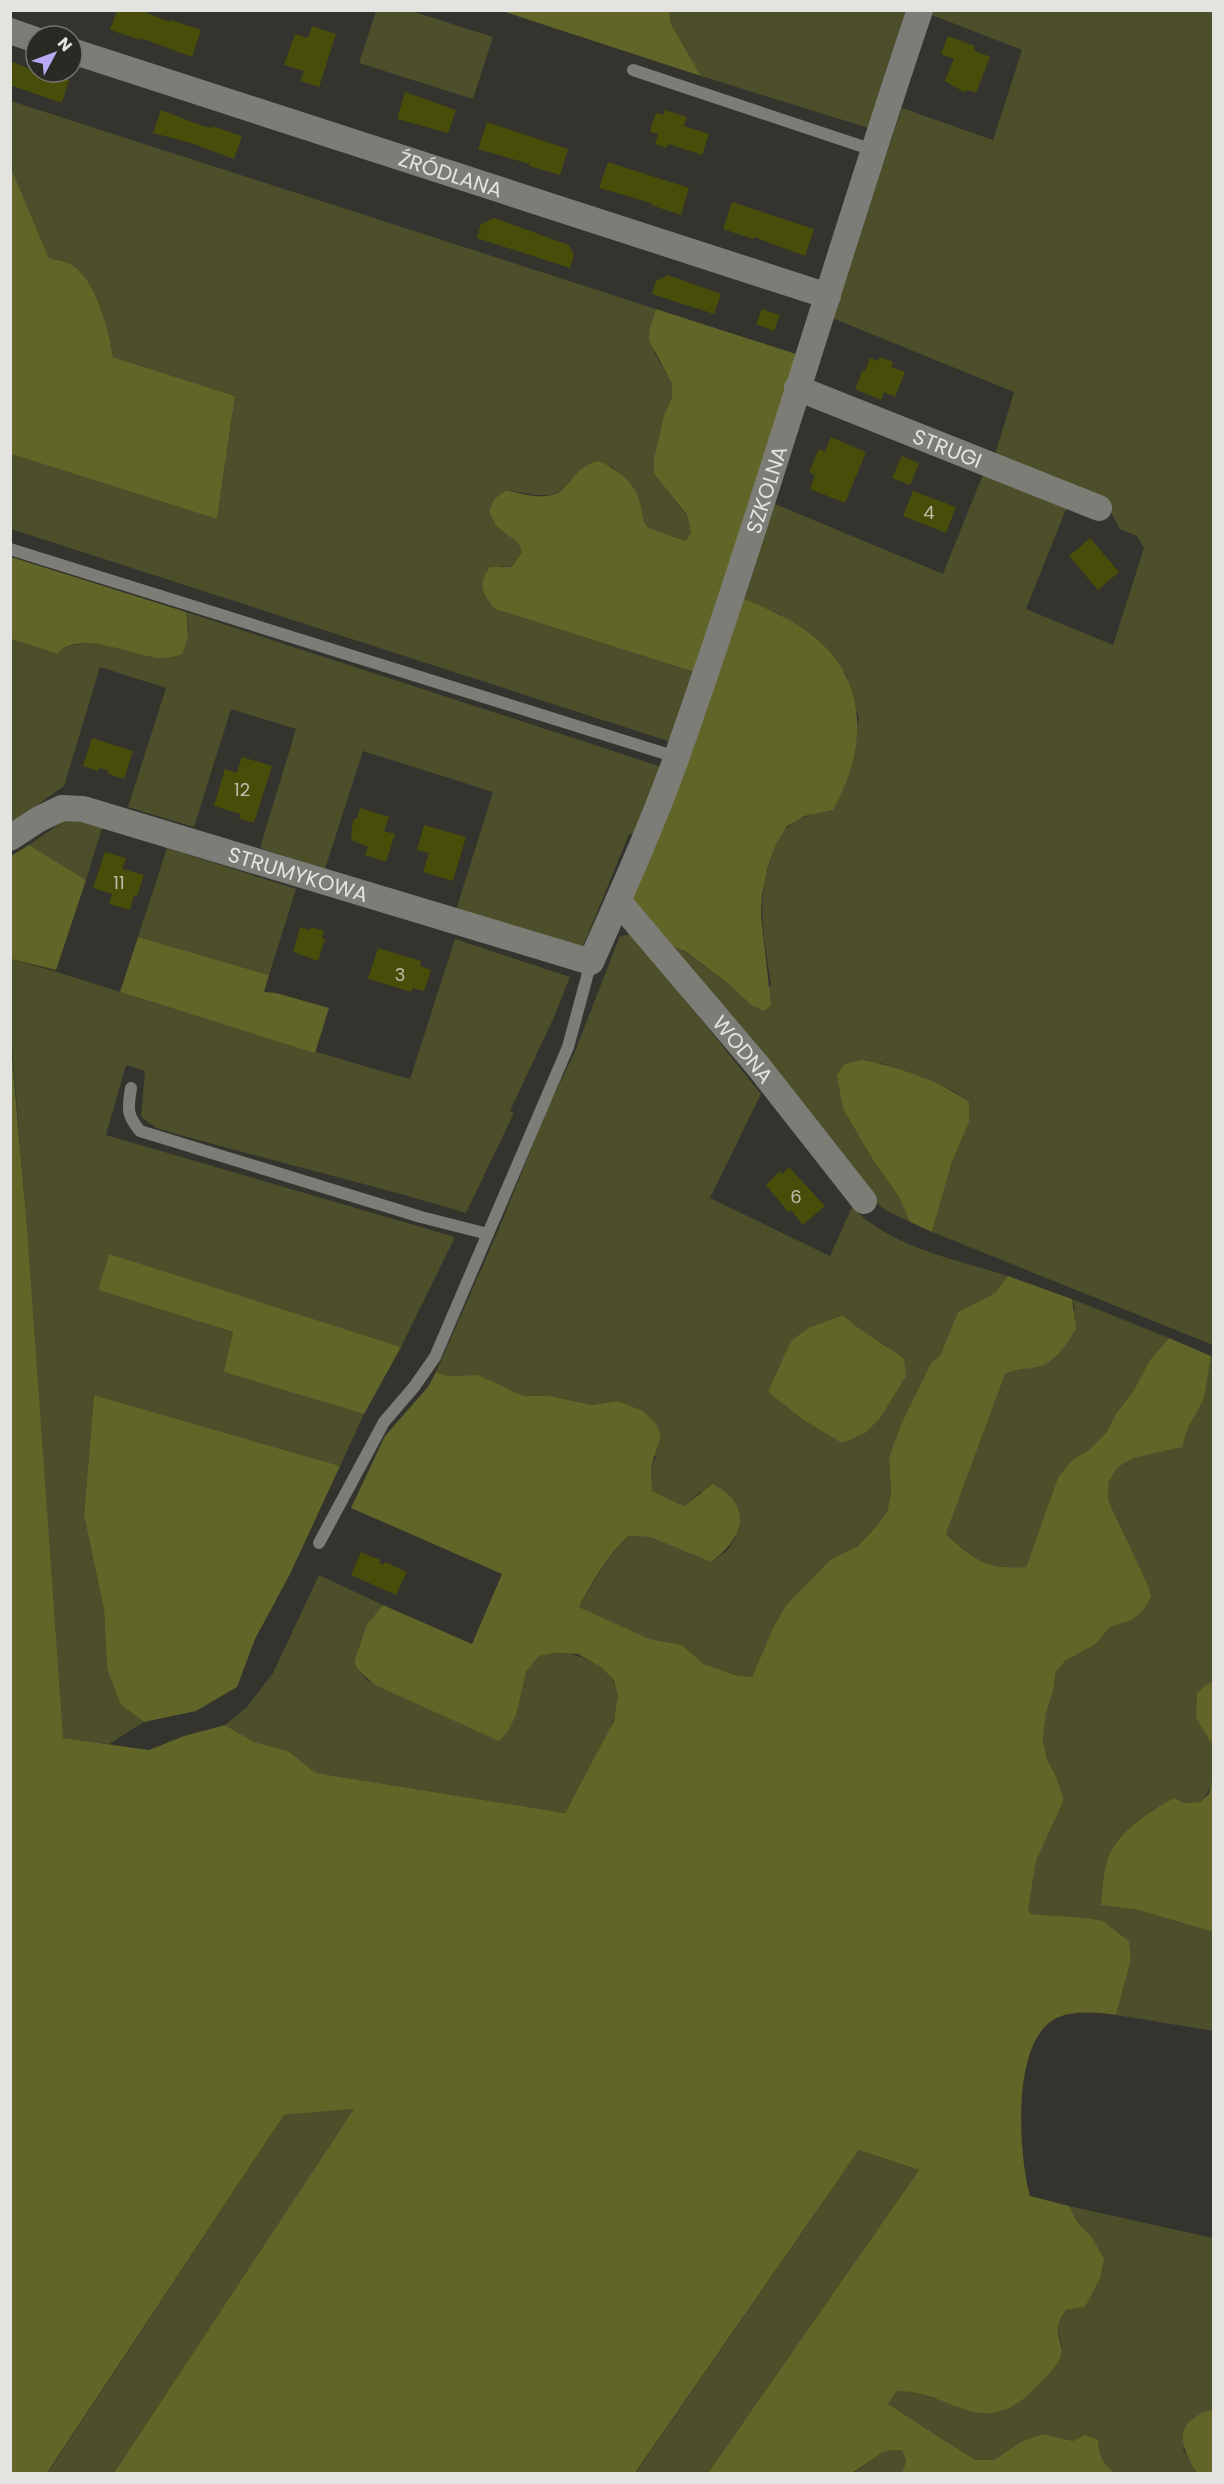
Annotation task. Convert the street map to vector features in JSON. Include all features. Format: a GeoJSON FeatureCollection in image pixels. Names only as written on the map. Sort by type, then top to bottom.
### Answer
{"type":"FeatureCollection","features":[{"type":"Feature","properties":{"kind":"street","name":"SZKOLNA"},"geometry":{"type":"LineString","coordinates":[[591,962],[676,757],[741,567],[873,150],[920,10]]}},
{"type":"Feature","properties":{"kind":"street","name":"ŹRÓDLANA"},"geometry":{"type":"LineString","coordinates":[[84,55],[828,296]]}},
{"type":"Feature","properties":{"kind":"street","name":"STRUGI"},"geometry":{"type":"LineString","coordinates":[[797,388],[1099,508]]}},
{"type":"Feature","properties":{"kind":"street","name":"STRUMYKOWA"},"geometry":{"type":"LineString","coordinates":[[10,838],[39,819],[62,808],[83,809],[591,962]]}},
{"type":"Feature","properties":{"kind":"street","name":"WODNA"},"geometry":{"type":"LineString","coordinates":[[618,901],[758,1066],[864,1201]]}},
{"type":"Feature","properties":{"kind":"lane"},"geometry":{"type":"LineString","coordinates":[[633,70],[873,150]]}},
{"type":"Feature","properties":{"kind":"lane"},"geometry":{"type":"LineString","coordinates":[[10,549],[676,757]]}},
{"type":"Feature","properties":{"kind":"lane"},"geometry":{"type":"LineString","coordinates":[[319,1543],[384,1422],[414,1387],[435,1357],[568,1047],[591,962]]}},
{"type":"Feature","properties":{"kind":"lane"},"geometry":{"type":"LineString","coordinates":[[131,1088],[129,1118],[140,1131],[421,1217],[489,1234]]}},
{"type":"Feature","properties":{"kind":"green space"},"geometry":{"type":"Polygon","coordinates":[[[376,11],[411,11],[493,37],[473,99],[359,63],[376,11]]]}},
{"type":"Feature","properties":{"kind":"green space"},"geometry":{"type":"Polygon","coordinates":[[[502,11],[669,11],[671,24],[701,76],[502,11]]]}},
{"type":"Feature","properties":{"kind":"green space"},"geometry":{"type":"Polygon","coordinates":[[[669,11],[910,11],[872,129],[701,76],[671,24],[669,11]]]}},
{"type":"Feature","properties":{"kind":"green space"},"geometry":{"type":"Polygon","coordinates":[[[934,11],[1213,11],[1213,1345],[932,1232],[952,1162],[969,1122],[969,1102],[954,1091],[881,1063],[843,1109],[873,1160],[899,1197],[910,1222],[887,1211],[875,1202],[661,943],[684,951],[731,986],[751,1005],[771,985],[763,918],[767,870],[778,841],[787,827],[805,817],[833,810],[859,719],[846,674],[780,614],[737,596],[775,504],[943,574],[984,472],[1067,507],[1026,609],[1113,645],[1144,548],[1137,536],[1120,529],[1109,509],[994,458],[1014,392],[832,318],[902,108],[993,140],[1022,50],[932,15],[934,11]]]}},
{"type":"Feature","properties":{"kind":"green space"},"geometry":{"type":"Polygon","coordinates":[[[11,101],[656,309],[650,327],[655,354],[672,384],[672,398],[664,415],[654,458],[654,474],[687,516],[691,533],[685,541],[649,528],[635,490],[611,466],[552,495],[535,495],[506,490],[494,499],[489,513],[496,526],[518,543],[522,552],[512,567],[502,566],[495,609],[694,672],[671,742],[11,529],[11,454],[217,519],[235,396],[113,357],[105,320],[95,294],[81,272],[72,265],[49,258],[11,172],[11,101]]]}},
{"type":"Feature","properties":{"kind":"green space"},"geometry":{"type":"Polygon","coordinates":[[[11,172],[49,258],[72,265],[81,272],[95,294],[105,320],[113,357],[235,396],[217,519],[11,454],[11,172]]]}},
{"type":"Feature","properties":{"kind":"green space"},"geometry":{"type":"Polygon","coordinates":[[[656,309],[799,355],[694,672],[495,609],[484,593],[482,584],[490,567],[512,567],[522,552],[518,543],[496,526],[489,512],[494,499],[506,490],[535,496],[556,494],[567,486],[581,469],[598,461],[619,473],[635,490],[639,497],[644,520],[649,528],[685,541],[691,533],[687,515],[654,474],[654,458],[664,415],[672,398],[672,384],[649,340],[650,327],[656,309]]]}},
{"type":"Feature","properties":{"kind":"green space"},"geometry":{"type":"Polygon","coordinates":[[[11,557],[186,612],[188,629],[184,650],[181,655],[156,658],[89,643],[66,647],[58,654],[11,639],[11,557]]]}},
{"type":"Feature","properties":{"kind":"green space"},"geometry":{"type":"Polygon","coordinates":[[[737,596],[790,620],[827,649],[842,669],[852,691],[857,714],[857,738],[853,762],[845,786],[833,810],[805,816],[787,826],[776,844],[768,866],[762,895],[761,915],[771,1005],[764,1011],[751,1005],[731,986],[685,951],[661,943],[631,907],[635,879],[737,596]]]}},
{"type":"Feature","properties":{"kind":"green space"},"geometry":{"type":"Polygon","coordinates":[[[186,612],[662,767],[636,835],[629,834],[582,949],[456,910],[493,792],[363,751],[325,869],[260,848],[296,729],[231,709],[194,827],[128,807],[166,688],[100,667],[64,786],[11,823],[11,639],[58,654],[66,648],[89,644],[117,647],[152,657],[189,631],[186,612]]]}},
{"type":"Feature","properties":{"kind":"green space"},"geometry":{"type":"Polygon","coordinates":[[[68,818],[102,828],[86,880],[29,845],[68,818]]]}},
{"type":"Feature","properties":{"kind":"green space"},"geometry":{"type":"Polygon","coordinates":[[[29,845],[86,880],[56,970],[11,959],[11,856],[29,845]]]}},
{"type":"Feature","properties":{"kind":"green space"},"geometry":{"type":"Polygon","coordinates":[[[167,848],[296,889],[269,975],[138,937],[167,848]]]}},
{"type":"Feature","properties":{"kind":"green space"},"geometry":{"type":"Polygon","coordinates":[[[632,934],[761,1094],[710,1198],[830,1256],[852,1207],[886,1233],[905,1242],[946,1258],[1008,1276],[995,1293],[958,1312],[940,1357],[931,1363],[889,1458],[891,1493],[887,1512],[874,1529],[856,1546],[831,1559],[786,1605],[773,1628],[752,1677],[735,1675],[704,1664],[682,1645],[650,1639],[579,1607],[607,1561],[628,1536],[650,1537],[711,1562],[727,1551],[736,1537],[700,1492],[684,1506],[652,1491],[651,1467],[656,1457],[617,1401],[592,1405],[550,1396],[524,1396],[478,1375],[447,1376],[436,1372],[498,1231],[548,1107],[574,1054],[620,936],[632,934]],[[843,1315],[810,1327],[889,1347],[855,1328],[843,1315]]]}},
{"type":"Feature","properties":{"kind":"green space"},"geometry":{"type":"Polygon","coordinates":[[[138,937],[269,975],[264,992],[276,993],[329,1008],[315,1053],[120,992],[138,937]]]}},
{"type":"Feature","properties":{"kind":"green space"},"geometry":{"type":"Polygon","coordinates":[[[455,939],[570,977],[510,1111],[514,1113],[466,1213],[156,1128],[141,1117],[145,1071],[126,1065],[106,1135],[455,1237],[401,1347],[109,1255],[98,1290],[233,1332],[225,1372],[364,1414],[340,1466],[94,1395],[84,1515],[104,1610],[107,1669],[121,1705],[144,1722],[109,1744],[62,1738],[27,1227],[11,1034],[10,959],[410,1079],[455,939]]]}},
{"type":"Feature","properties":{"kind":"green space"},"geometry":{"type":"Polygon","coordinates":[[[10,1034],[27,1227],[63,1738],[149,1750],[184,1736],[225,1725],[254,1742],[288,1751],[316,1773],[565,1813],[614,1721],[618,1696],[614,1680],[601,1667],[578,1654],[557,1653],[539,1656],[526,1672],[516,1715],[508,1731],[499,1741],[375,1685],[358,1670],[354,1661],[367,1624],[383,1605],[472,1644],[502,1574],[351,1508],[385,1436],[428,1387],[436,1372],[447,1376],[478,1375],[524,1396],[550,1396],[592,1405],[617,1401],[643,1411],[656,1424],[661,1435],[651,1467],[652,1491],[684,1506],[713,1484],[735,1502],[740,1522],[737,1533],[731,1543],[711,1562],[650,1537],[628,1536],[607,1560],[579,1607],[650,1639],[682,1645],[704,1664],[735,1675],[752,1677],[773,1628],[786,1605],[831,1559],[857,1546],[887,1512],[891,1493],[889,1458],[900,1427],[931,1363],[940,1356],[958,1312],[995,1293],[1008,1276],[1072,1299],[1076,1329],[1059,1353],[1047,1363],[1005,1374],[946,1534],[981,1561],[1000,1566],[1026,1567],[1058,1477],[1073,1459],[1088,1451],[1106,1433],[1115,1415],[1134,1390],[1149,1361],[1169,1338],[1211,1356],[1204,1399],[1188,1428],[1182,1447],[1134,1458],[1118,1467],[1109,1481],[1108,1500],[1151,1596],[1144,1610],[1130,1621],[1110,1627],[1096,1644],[1065,1661],[1056,1672],[1053,1692],[1046,1713],[1043,1741],[1047,1759],[1056,1776],[1064,1800],[1036,1861],[1028,1911],[1032,1914],[1103,1921],[1129,1941],[1131,1960],[1116,2015],[1075,2013],[1053,2020],[1040,2033],[1030,2053],[1024,2077],[1021,2130],[1023,2155],[1030,2196],[1069,2206],[1077,2222],[1091,2236],[1104,2259],[1100,2278],[1085,2307],[1066,2310],[1061,2318],[1058,2331],[1061,2354],[1054,2368],[1030,2393],[1012,2406],[995,2412],[980,2413],[916,2393],[897,2391],[888,2404],[975,2460],[994,2460],[1022,2441],[1043,2434],[1073,2441],[1085,2435],[1098,2440],[1102,2459],[1116,2473],[902,2473],[906,2461],[902,2450],[885,2451],[852,2473],[708,2473],[919,2170],[859,2150],[635,2473],[114,2473],[354,2109],[284,2115],[47,2473],[11,2473],[10,1034]]]}},
{"type":"Feature","properties":{"kind":"green space"},"geometry":{"type":"Polygon","coordinates":[[[862,1060],[918,1076],[946,1088],[969,1102],[969,1122],[952,1162],[932,1232],[910,1222],[899,1197],[873,1160],[843,1109],[837,1075],[845,1064],[862,1060]]]}},
{"type":"Feature","properties":{"kind":"green space"},"geometry":{"type":"Polygon","coordinates":[[[109,1254],[401,1347],[364,1414],[224,1372],[233,1332],[98,1290],[109,1254]]]}},
{"type":"Feature","properties":{"kind":"green space"},"geometry":{"type":"Polygon","coordinates":[[[1072,1299],[1169,1338],[1149,1361],[1134,1390],[1115,1415],[1106,1433],[1088,1451],[1073,1459],[1058,1477],[1026,1567],[990,1564],[974,1557],[946,1534],[1005,1373],[1020,1368],[1036,1368],[1075,1309],[1072,1299]]]}},
{"type":"Feature","properties":{"kind":"green space"},"geometry":{"type":"Polygon","coordinates":[[[843,1315],[904,1359],[906,1376],[880,1418],[865,1433],[842,1443],[804,1420],[768,1392],[791,1341],[810,1327],[843,1315]]]}},
{"type":"Feature","properties":{"kind":"green space"},"geometry":{"type":"Polygon","coordinates":[[[1211,1356],[1214,1357],[1214,1682],[1207,1684],[1196,1718],[1212,1744],[1215,1762],[1213,1777],[1208,1791],[1200,1802],[1184,1803],[1174,1798],[1145,1815],[1118,1840],[1106,1863],[1102,1905],[1138,1910],[1213,1932],[1213,2031],[1116,2015],[1131,1960],[1129,1941],[1103,1921],[1032,1914],[1028,1911],[1036,1861],[1064,1800],[1056,1776],[1047,1759],[1043,1741],[1046,1713],[1053,1692],[1056,1672],[1065,1661],[1096,1644],[1110,1627],[1130,1621],[1148,1585],[1108,1500],[1109,1481],[1118,1467],[1134,1458],[1182,1446],[1188,1428],[1204,1399],[1211,1356]]]}},
{"type":"Feature","properties":{"kind":"green space"},"geometry":{"type":"Polygon","coordinates":[[[94,1395],[340,1466],[290,1574],[255,1639],[237,1687],[196,1711],[144,1722],[121,1705],[107,1669],[104,1610],[84,1515],[94,1395]]]}},
{"type":"Feature","properties":{"kind":"green space"},"geometry":{"type":"Polygon","coordinates":[[[319,1575],[383,1605],[367,1624],[354,1660],[358,1670],[367,1680],[498,1740],[511,1724],[523,1680],[528,1669],[539,1656],[555,1653],[575,1655],[604,1670],[612,1678],[616,1687],[617,1709],[597,1755],[565,1813],[316,1773],[288,1751],[254,1742],[225,1725],[246,1708],[273,1673],[319,1575]]]}},
{"type":"Feature","properties":{"kind":"green space"},"geometry":{"type":"Polygon","coordinates":[[[1214,1682],[1213,1746],[1196,1718],[1197,1693],[1207,1684],[1214,1682]]]}},
{"type":"Feature","properties":{"kind":"green space"},"geometry":{"type":"Polygon","coordinates":[[[1213,1775],[1213,1932],[1138,1910],[1101,1905],[1106,1863],[1118,1840],[1145,1815],[1174,1798],[1184,1803],[1200,1802],[1209,1794],[1213,1775]]]}},
{"type":"Feature","properties":{"kind":"green space"},"geometry":{"type":"Polygon","coordinates":[[[355,2109],[114,2473],[47,2474],[284,2115],[355,2109]]]}},
{"type":"Feature","properties":{"kind":"green space"},"geometry":{"type":"Polygon","coordinates":[[[859,2150],[919,2170],[708,2473],[635,2474],[859,2150]]]}},
{"type":"Feature","properties":{"kind":"green space"},"geometry":{"type":"Polygon","coordinates":[[[1069,2206],[1213,2238],[1213,2411],[1207,2411],[1183,2449],[1197,2473],[1116,2473],[1102,2459],[1098,2440],[1073,2441],[1043,2434],[1022,2441],[994,2460],[975,2460],[888,2404],[897,2391],[912,2391],[935,2399],[1062,2346],[1057,2327],[1066,2310],[1085,2307],[1091,2236],[1077,2222],[1069,2206]]]}},
{"type":"Feature","properties":{"kind":"green space"},"geometry":{"type":"Polygon","coordinates":[[[1207,2411],[1213,2411],[1213,2473],[1197,2473],[1184,2446],[1184,2430],[1188,2423],[1207,2411]]]}},
{"type":"Feature","properties":{"kind":"green space"},"geometry":{"type":"Polygon","coordinates":[[[902,2450],[906,2461],[902,2473],[852,2474],[885,2451],[902,2450]]]}},
{"type":"Feature","properties":{"kind":"building"},"geometry":{"type":"Polygon","coordinates":[[[117,10],[140,10],[170,22],[171,20],[201,30],[192,57],[141,38],[141,40],[110,30],[117,10]]]}},
{"type":"Feature","properties":{"kind":"building"},"geometry":{"type":"Polygon","coordinates":[[[312,26],[336,34],[319,87],[300,81],[304,71],[284,65],[295,34],[308,38],[312,26]]]}},
{"type":"Feature","properties":{"kind":"building"},"geometry":{"type":"Polygon","coordinates":[[[948,36],[975,46],[973,50],[990,57],[976,93],[968,90],[964,92],[945,81],[954,59],[941,54],[948,36]]]}},
{"type":"Feature","properties":{"kind":"building"},"geometry":{"type":"Polygon","coordinates":[[[10,61],[24,67],[24,84],[68,84],[62,103],[10,85],[10,61]]]}},
{"type":"Feature","properties":{"kind":"building"},"geometry":{"type":"Polygon","coordinates":[[[405,92],[456,110],[448,133],[397,119],[405,92]]]}},
{"type":"Feature","properties":{"kind":"building"},"geometry":{"type":"Polygon","coordinates":[[[161,110],[200,125],[211,128],[212,126],[242,136],[234,159],[194,144],[153,133],[161,110]]]}},
{"type":"Feature","properties":{"kind":"building"},"geometry":{"type":"Polygon","coordinates":[[[665,110],[687,117],[684,126],[709,134],[702,155],[668,144],[667,148],[655,144],[658,134],[650,132],[652,124],[656,113],[663,115],[665,110]]]}},
{"type":"Feature","properties":{"kind":"building"},"geometry":{"type":"Polygon","coordinates":[[[487,122],[568,149],[560,175],[478,149],[487,122]]]}},
{"type":"Feature","properties":{"kind":"building"},"geometry":{"type":"Polygon","coordinates":[[[608,162],[689,188],[681,215],[651,205],[651,203],[599,188],[608,162]]]}},
{"type":"Feature","properties":{"kind":"building"},"geometry":{"type":"Polygon","coordinates":[[[732,202],[814,229],[805,256],[754,237],[753,239],[723,229],[732,202]]]}},
{"type":"Feature","properties":{"kind":"building"},"geometry":{"type":"Polygon","coordinates":[[[494,218],[569,245],[574,255],[570,268],[477,238],[481,224],[494,218]]]}},
{"type":"Feature","properties":{"kind":"building"},"geometry":{"type":"Polygon","coordinates":[[[668,275],[721,294],[714,314],[652,294],[656,281],[668,275]]]}},
{"type":"Feature","properties":{"kind":"building"},"geometry":{"type":"Polygon","coordinates":[[[762,309],[780,315],[774,331],[756,324],[762,309]]]}},
{"type":"Feature","properties":{"kind":"building"},"geometry":{"type":"Polygon","coordinates":[[[880,357],[893,362],[891,367],[905,372],[895,397],[884,392],[881,400],[855,389],[870,358],[878,361],[880,357]]]}},
{"type":"Feature","properties":{"kind":"building"},"geometry":{"type":"Polygon","coordinates":[[[831,437],[866,452],[845,503],[810,489],[815,475],[809,472],[819,449],[825,452],[831,437]]]}},
{"type":"Feature","properties":{"kind":"building"},"geometry":{"type":"Polygon","coordinates":[[[902,456],[919,463],[910,485],[892,478],[902,456]]]}},
{"type":"Feature","properties":{"kind":"building"},"geometry":{"type":"Polygon","coordinates":[[[913,491],[956,507],[946,533],[903,516],[913,491]]]}},
{"type":"Feature","properties":{"kind":"building"},"geometry":{"type":"Polygon","coordinates":[[[1090,538],[1119,572],[1098,590],[1069,556],[1090,538]]]}},
{"type":"Feature","properties":{"kind":"building"},"geometry":{"type":"Polygon","coordinates":[[[92,738],[133,751],[124,779],[108,774],[109,771],[99,768],[98,771],[83,766],[92,738]]]}},
{"type":"Feature","properties":{"kind":"building"},"geometry":{"type":"Polygon","coordinates":[[[242,757],[272,766],[254,823],[239,818],[240,814],[214,806],[225,769],[237,773],[242,757]]]}},
{"type":"Feature","properties":{"kind":"building"},"geometry":{"type":"Polygon","coordinates":[[[360,808],[389,817],[384,831],[395,834],[386,862],[365,855],[368,847],[351,840],[353,820],[357,818],[360,808]]]}},
{"type":"Feature","properties":{"kind":"building"},"geometry":{"type":"Polygon","coordinates":[[[424,825],[466,837],[453,881],[423,872],[429,853],[417,850],[424,825]]]}},
{"type":"Feature","properties":{"kind":"building"},"geometry":{"type":"Polygon","coordinates":[[[105,852],[126,858],[122,869],[144,875],[137,896],[134,895],[130,910],[109,904],[112,894],[93,888],[105,852]]]}},
{"type":"Feature","properties":{"kind":"building"},"geometry":{"type":"Polygon","coordinates":[[[300,927],[310,930],[311,927],[324,931],[322,938],[325,939],[318,961],[293,952],[300,927]]]}},
{"type":"Feature","properties":{"kind":"building"},"geometry":{"type":"Polygon","coordinates":[[[378,948],[421,961],[420,966],[431,970],[424,991],[413,988],[412,992],[368,979],[378,948]]]}},
{"type":"Feature","properties":{"kind":"building"},"geometry":{"type":"Polygon","coordinates":[[[789,1167],[825,1206],[803,1225],[791,1210],[789,1213],[766,1185],[780,1171],[782,1174],[789,1167]]]}},
{"type":"Feature","properties":{"kind":"building"},"geometry":{"type":"Polygon","coordinates":[[[361,1552],[380,1560],[379,1563],[383,1565],[385,1562],[407,1572],[396,1595],[351,1575],[361,1552]]]}}]}
